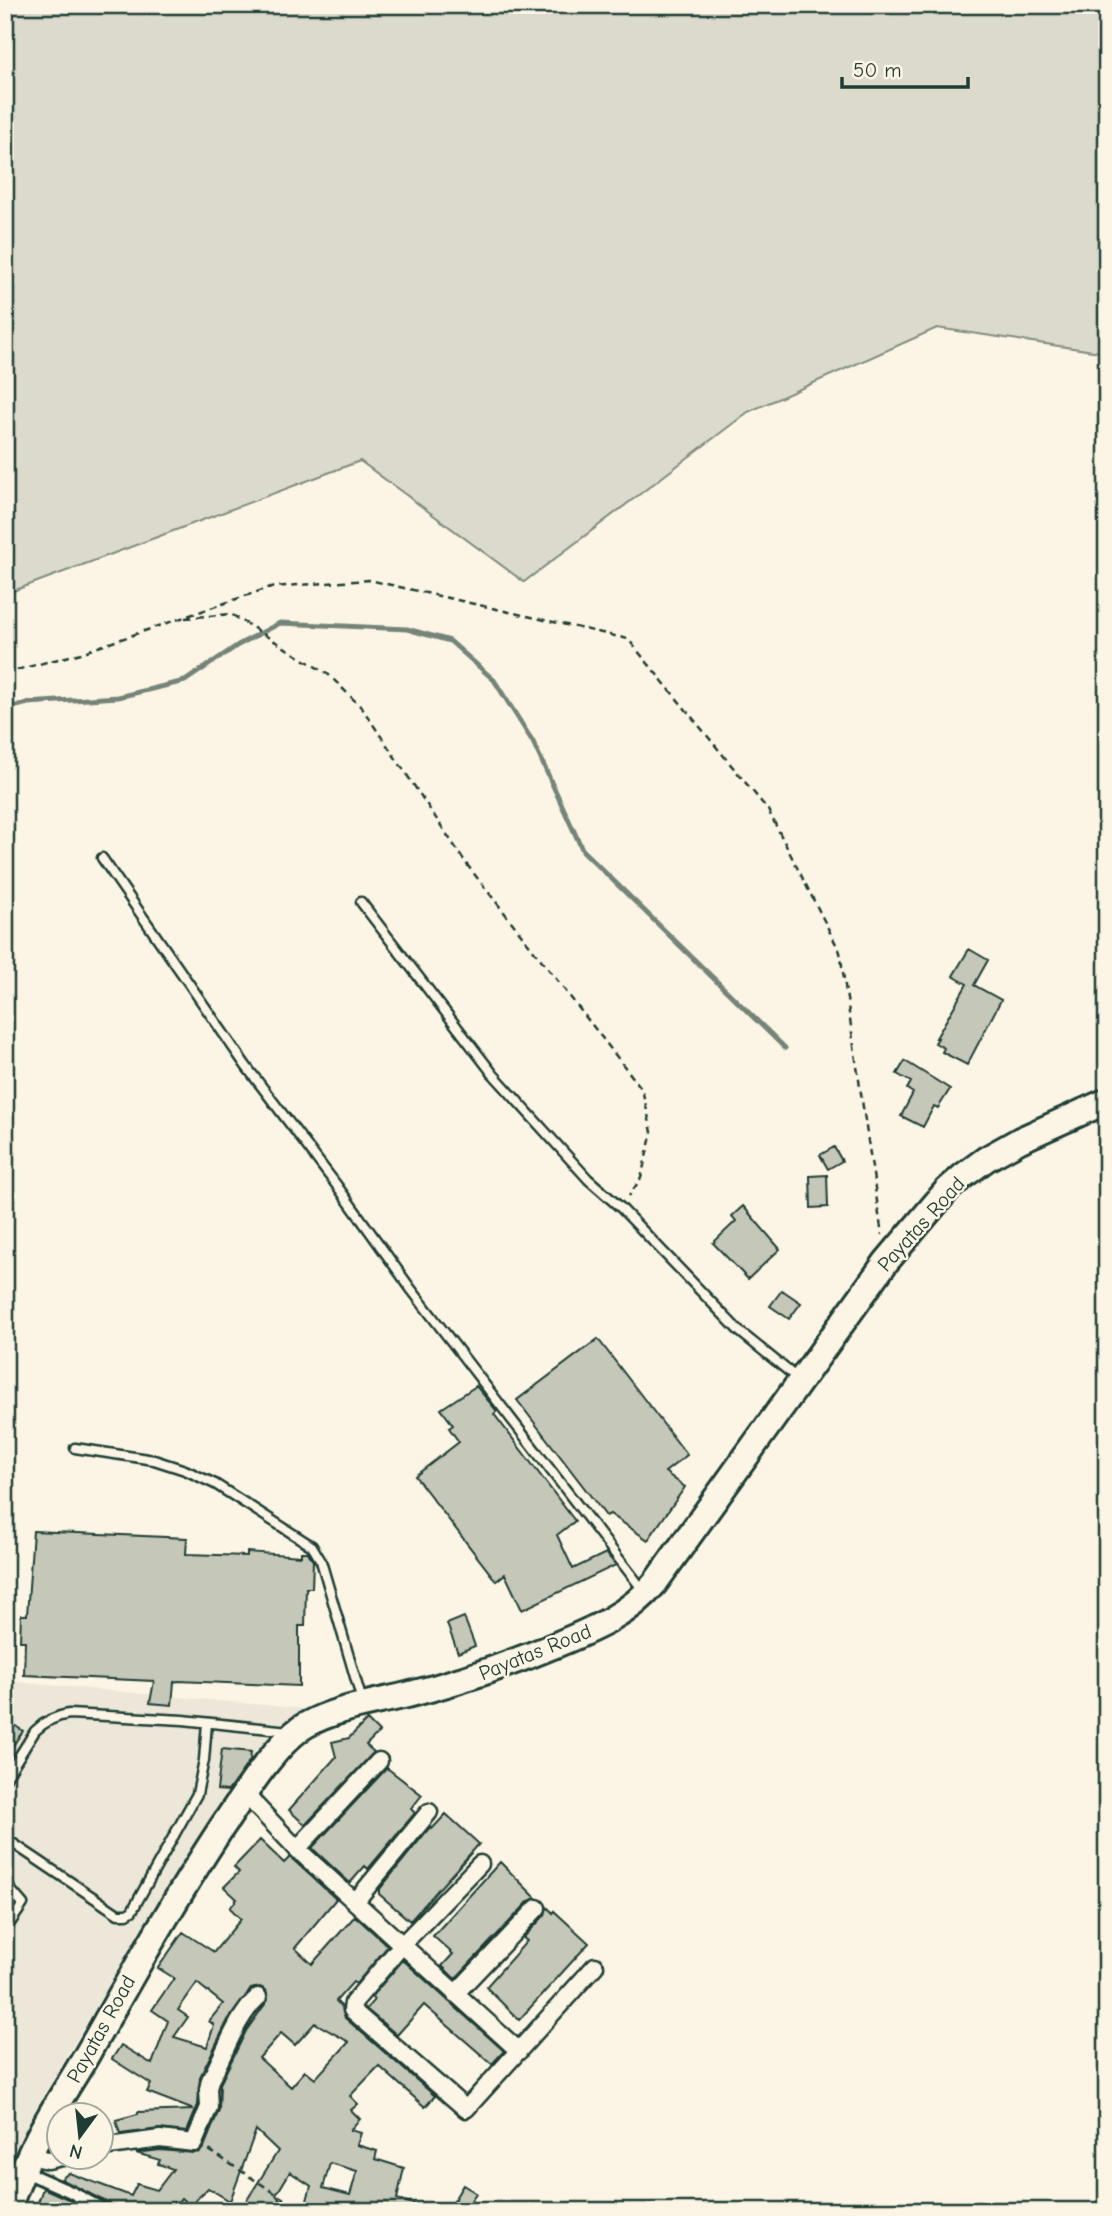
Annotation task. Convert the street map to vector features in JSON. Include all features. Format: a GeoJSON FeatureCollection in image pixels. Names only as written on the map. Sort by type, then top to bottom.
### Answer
{"type":"FeatureCollection","features":[{"type":"Feature","properties":{"kind":"main road","name":"Payatas Road"},"geometry":{"type":"LineString","coordinates":[[7,2211],[26,2163],[48,2119],[72,2082],[186,1882],[244,1794],[297,1731],[328,1715],[457,1682],[509,1665],[606,1623],[631,1608],[646,1594],[886,1262],[941,1197],[963,1176],[1020,1140],[1107,1101]]}},
{"type":"Feature","properties":{"kind":"street"},"geometry":{"type":"LineString","coordinates":[[297,1849],[379,1762]]}},
{"type":"Feature","properties":{"kind":"street"},"geometry":{"type":"LineString","coordinates":[[244,1794],[297,1849],[519,2051]]}},
{"type":"Feature","properties":{"kind":"street"},"geometry":{"type":"LineString","coordinates":[[355,1902],[429,1812]]}},
{"type":"Feature","properties":{"kind":"street"},"geometry":{"type":"LineString","coordinates":[[480,1864],[402,1945],[353,2003],[352,2010],[464,2109],[469,2107],[594,1966]]}},
{"type":"Feature","properties":{"kind":"street"},"geometry":{"type":"LineString","coordinates":[[454,1994],[537,1908]]}},
{"type":"Feature","properties":{"kind":"street"},"geometry":{"type":"LineString","coordinates":[[116,2145],[160,2139],[194,2143],[209,2107],[210,2080],[237,2024],[247,2007],[258,1997]]}},
{"type":"Feature","properties":{"kind":"street"},"geometry":{"type":"LineString","coordinates":[[26,2163],[46,2160]]}},
{"type":"Feature","properties":{"kind":"street"},"geometry":{"type":"LineString","coordinates":[[26,2163],[106,2211]]}},
{"type":"Feature","properties":{"kind":"lane"},"geometry":{"type":"LineString","coordinates":[[102,858],[246,1066],[411,1289],[646,1594]]}},
{"type":"Feature","properties":{"kind":"lane"},"geometry":{"type":"LineString","coordinates":[[361,902],[493,1074],[588,1180],[621,1208],[739,1331],[800,1381]]}},
{"type":"Feature","properties":{"kind":"lane"},"geometry":{"type":"LineString","coordinates":[[75,1448],[154,1460],[186,1470],[215,1484],[312,1546],[325,1575],[363,1706]]}},
{"type":"Feature","properties":{"kind":"lane"},"geometry":{"type":"LineString","coordinates":[[5,1779],[35,1731],[58,1716],[69,1714],[297,1731]]}},
{"type":"Feature","properties":{"kind":"lane"},"geometry":{"type":"LineString","coordinates":[[5,1838],[118,1913],[127,1914],[132,1911],[197,1794],[204,1759],[206,1723]]}},
{"type":"Feature","properties":{"kind":"lane"},"geometry":{"type":"LineString","coordinates":[[5,1883],[23,1904],[6,1929]]}},
{"type":"Feature","properties":{"kind":"path"},"geometry":{"type":"LineString","coordinates":[[5,673],[81,653],[271,587],[369,580],[628,639],[768,810],[839,952],[886,1262]]}},
{"type":"Feature","properties":{"kind":"path"},"geometry":{"type":"LineString","coordinates":[[181,618],[231,614],[330,675],[362,708],[468,866],[642,1088],[652,1132],[640,1178],[621,1208]]}},
{"type":"Feature","properties":{"kind":"path"},"geometry":{"type":"LineString","coordinates":[[194,2143],[284,2199],[294,2211]]}},
{"type":"Feature","properties":{"kind":"shaded area"},"geometry":{"type":"Polygon","coordinates":[[[5,5],[1107,5],[1107,100],[1102,108],[1107,110],[1107,353],[937,328],[748,412],[524,582],[360,461],[5,594],[5,5]]]}},
{"type":"Feature","properties":{"kind":"shaded area"},"geometry":{"type":"Polygon","coordinates":[[[5,1681],[307,1709],[150,1916],[37,2106],[5,2176],[5,1681]]]}},
{"type":"Feature","properties":{"kind":"building"},"geometry":{"type":"Polygon","coordinates":[[[969,949],[988,960],[974,985],[1001,1000],[967,1065],[942,1052],[944,1048],[935,1043],[967,984],[953,976],[969,949]]]}},
{"type":"Feature","properties":{"kind":"building"},"geometry":{"type":"Polygon","coordinates":[[[905,1061],[950,1089],[938,1108],[934,1106],[923,1127],[901,1116],[913,1093],[907,1089],[911,1082],[897,1074],[905,1061]]]}},
{"type":"Feature","properties":{"kind":"building"},"geometry":{"type":"Polygon","coordinates":[[[834,1147],[842,1161],[828,1169],[820,1155],[834,1147]]]}},
{"type":"Feature","properties":{"kind":"building"},"geometry":{"type":"Polygon","coordinates":[[[827,1175],[828,1207],[811,1208],[810,1176],[827,1175]]]}},
{"type":"Feature","properties":{"kind":"building"},"geometry":{"type":"Polygon","coordinates":[[[743,1206],[780,1249],[748,1279],[713,1243],[736,1221],[732,1216],[743,1206]]]}},
{"type":"Feature","properties":{"kind":"building"},"geometry":{"type":"Polygon","coordinates":[[[782,1290],[801,1303],[789,1319],[770,1306],[782,1290]]]}},
{"type":"Feature","properties":{"kind":"building"},"geometry":{"type":"Polygon","coordinates":[[[598,1339],[687,1455],[665,1472],[685,1487],[648,1540],[610,1514],[606,1516],[517,1400],[598,1339]]]}},
{"type":"Feature","properties":{"kind":"building"},"geometry":{"type":"Polygon","coordinates":[[[476,1386],[497,1411],[494,1414],[575,1521],[557,1535],[573,1569],[606,1553],[616,1565],[522,1610],[505,1574],[496,1581],[415,1476],[459,1442],[449,1428],[453,1425],[441,1409],[476,1386]]]}},
{"type":"Feature","properties":{"kind":"building"},"geometry":{"type":"Polygon","coordinates":[[[33,1531],[187,1538],[186,1554],[247,1556],[247,1552],[301,1556],[301,1552],[308,1552],[313,1561],[312,1588],[306,1588],[305,1626],[299,1626],[299,1686],[178,1681],[174,1682],[172,1705],[150,1703],[154,1681],[24,1675],[25,1641],[20,1641],[21,1615],[27,1615],[33,1531]]]}},
{"type":"Feature","properties":{"kind":"building"},"geometry":{"type":"Polygon","coordinates":[[[464,1617],[475,1646],[458,1653],[447,1624],[464,1617]]]}},
{"type":"Feature","properties":{"kind":"building"},"geometry":{"type":"Polygon","coordinates":[[[5,1719],[23,1731],[5,1757],[5,1719]]]}},
{"type":"Feature","properties":{"kind":"building"},"geometry":{"type":"Polygon","coordinates":[[[367,1720],[379,1732],[366,1745],[374,1752],[305,1825],[289,1810],[336,1757],[332,1742],[349,1738],[367,1720]]]}},
{"type":"Feature","properties":{"kind":"building"},"geometry":{"type":"Polygon","coordinates":[[[222,1749],[251,1752],[250,1760],[228,1791],[217,1790],[222,1749]]]}},
{"type":"Feature","properties":{"kind":"building"},"geometry":{"type":"Polygon","coordinates":[[[387,1768],[422,1795],[411,1809],[415,1813],[368,1869],[365,1866],[350,1883],[312,1848],[387,1768]]]}},
{"type":"Feature","properties":{"kind":"building"},"geometry":{"type":"Polygon","coordinates":[[[446,1814],[479,1844],[410,1921],[379,1894],[379,1890],[430,1827],[432,1829],[446,1814]]]}},
{"type":"Feature","properties":{"kind":"building"},"geometry":{"type":"Polygon","coordinates":[[[260,1840],[284,1863],[290,1857],[336,1899],[295,1948],[312,1964],[355,1916],[388,1946],[356,1984],[353,1982],[336,2001],[342,2007],[345,2018],[435,2096],[425,2107],[379,2066],[350,2096],[358,2104],[351,2110],[360,2119],[350,2130],[361,2133],[357,2145],[377,2151],[375,2159],[404,2168],[397,2199],[424,2207],[423,2211],[304,2211],[311,2186],[290,2172],[276,2195],[289,2211],[240,2211],[278,2151],[256,2130],[230,2201],[208,2188],[190,2206],[181,2198],[171,2211],[114,2211],[110,2204],[61,2179],[69,2173],[131,2196],[137,2184],[157,2190],[173,2169],[158,2164],[160,2160],[136,2153],[160,2150],[194,2153],[200,2152],[204,2147],[219,2110],[220,2084],[246,2031],[268,2000],[266,1990],[260,1987],[251,1989],[228,2020],[200,2077],[198,2105],[187,2132],[159,2129],[120,2134],[116,2120],[138,2112],[194,2110],[147,2092],[151,2084],[112,2059],[121,2045],[152,2064],[168,2021],[152,2010],[174,1978],[158,1968],[183,1932],[214,1952],[241,1919],[230,1908],[237,1899],[224,1887],[239,1872],[234,1867],[260,1840]],[[197,1983],[178,2010],[188,2017],[174,2037],[207,2047],[214,2025],[209,2021],[223,2004],[197,1983]],[[315,2023],[295,2045],[281,2033],[259,2058],[291,2087],[305,2071],[315,2079],[349,2042],[315,2023]],[[330,2163],[323,2188],[350,2195],[357,2171],[330,2163]]]}},
{"type":"Feature","properties":{"kind":"building"},"geometry":{"type":"Polygon","coordinates":[[[500,1862],[536,1898],[529,1901],[455,1979],[442,1966],[453,1954],[433,1936],[500,1862]]]}},
{"type":"Feature","properties":{"kind":"building"},"geometry":{"type":"Polygon","coordinates":[[[547,1907],[589,1943],[519,2020],[486,1987],[527,1941],[523,1938],[545,1915],[547,1907]]]}},
{"type":"Feature","properties":{"kind":"building"},"geometry":{"type":"Polygon","coordinates":[[[403,1960],[504,2051],[492,2064],[424,2005],[397,2035],[366,2009],[374,2000],[371,1997],[403,1960]]]}},
{"type":"Feature","properties":{"kind":"building"},"geometry":{"type":"Polygon","coordinates":[[[463,2185],[476,2193],[466,2208],[454,2200],[463,2185]]]}},
{"type":"Feature","properties":{"kind":"building"},"geometry":{"type":"Polygon","coordinates":[[[43,2188],[68,2199],[89,2211],[35,2211],[43,2188]]]}},
{"type":"Feature","properties":{"kind":"waterway"},"geometry":{"type":"LineString","coordinates":[[5,709],[28,703],[118,697],[185,681],[238,645],[280,623],[407,629],[450,641],[494,680],[533,742],[583,851],[785,1048]]}}]}
